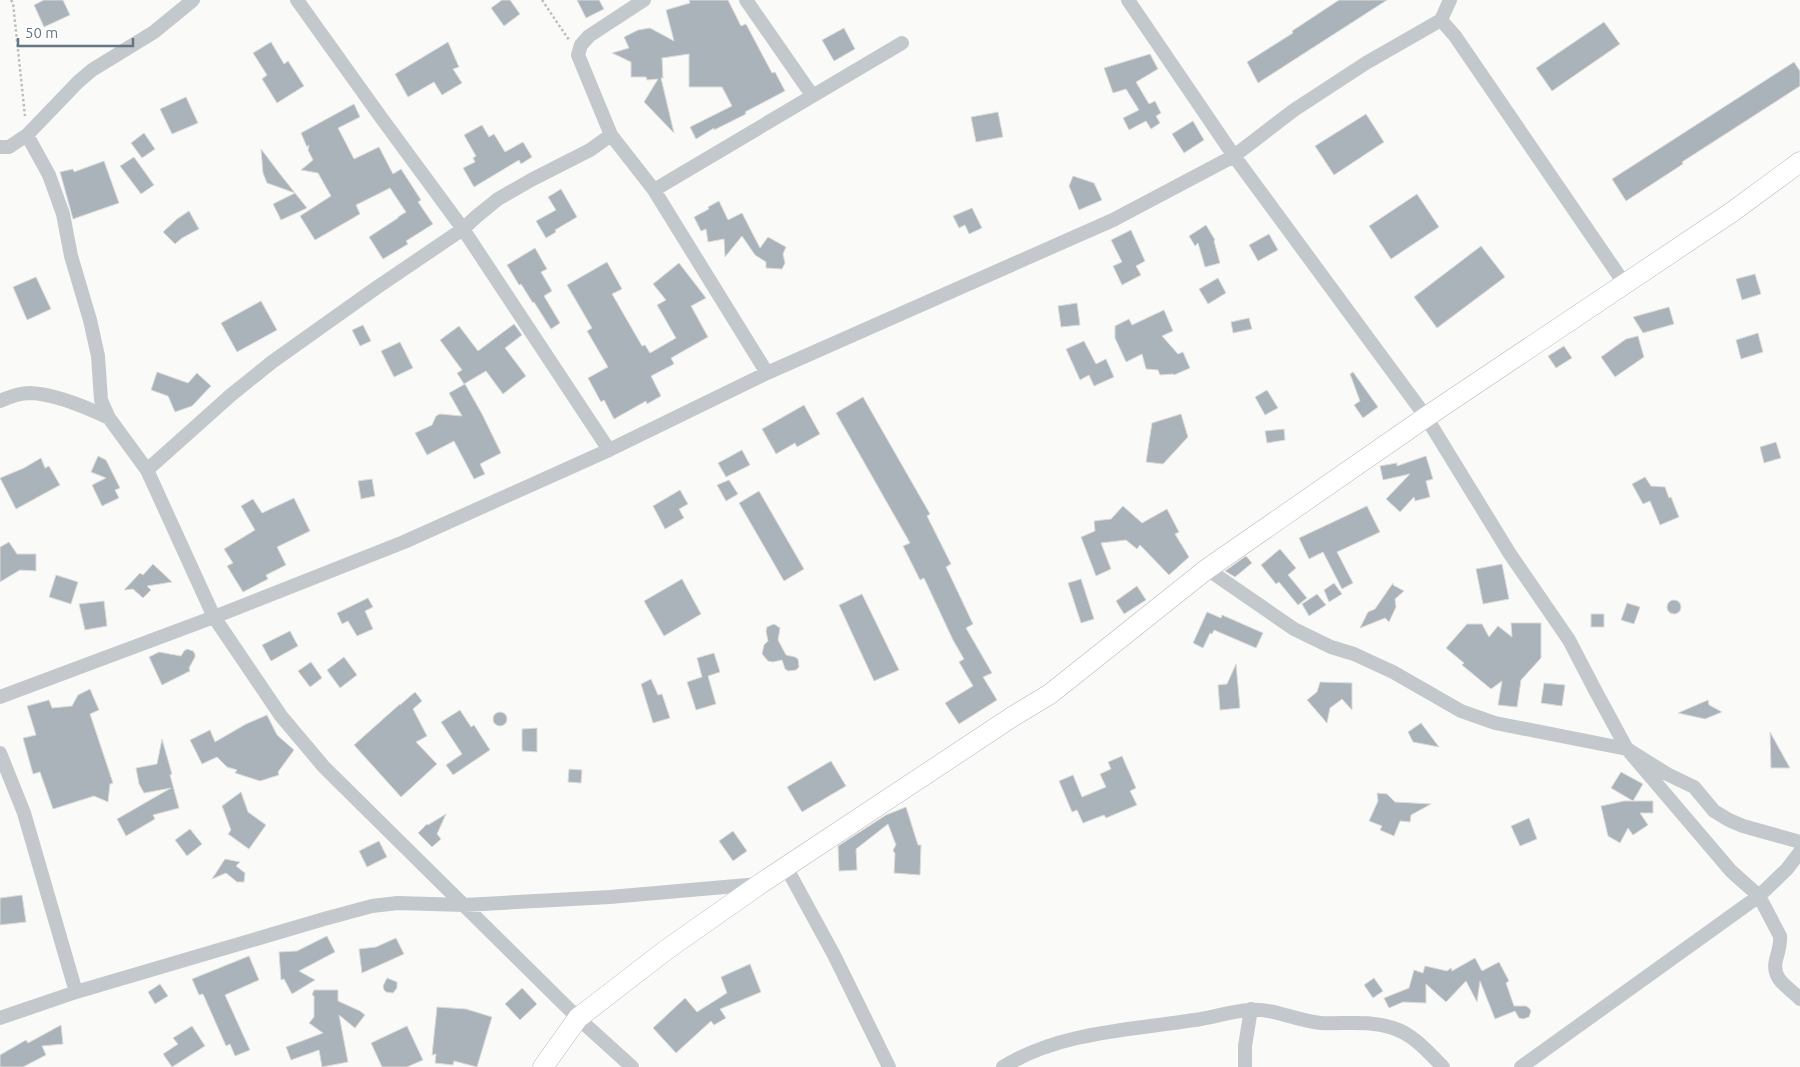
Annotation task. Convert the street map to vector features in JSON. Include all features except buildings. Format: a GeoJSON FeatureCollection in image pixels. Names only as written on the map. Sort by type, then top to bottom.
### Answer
{"type":"FeatureCollection","features":[{"type":"Feature","properties":{"kind":"main road"},"geometry":{"type":"LineString","coordinates":[[543,1067],[578,1018],[666,950],[760,884],[1012,717],[1050,694],[1206,570],[1426,417],[1732,212],[1800,162]]}},
{"type":"Feature","properties":{"kind":"street"},"geometry":{"type":"LineString","coordinates":[[0,147],[9,147],[27,134],[92,70],[154,32],[193,0]]}},
{"type":"Feature","properties":{"kind":"street"},"geometry":{"type":"LineString","coordinates":[[297,0],[463,229],[609,450]]}},
{"type":"Feature","properties":{"kind":"street"},"geometry":{"type":"LineString","coordinates":[[644,0],[589,36],[581,45],[578,55],[611,134],[654,190],[767,373]]}},
{"type":"Feature","properties":{"kind":"street"},"geometry":{"type":"LineString","coordinates":[[746,0],[812,95]]}},
{"type":"Feature","properties":{"kind":"street"},"geometry":{"type":"LineString","coordinates":[[1128,0],[1234,156],[1426,417],[1510,554],[1569,640],[1627,749],[1731,871],[1759,896],[1780,936],[1774,968],[1776,974],[1784,987],[1800,999]]}},
{"type":"Feature","properties":{"kind":"street"},"geometry":{"type":"LineString","coordinates":[[0,697],[214,617],[404,542],[609,450],[767,373],[1113,220],[1234,156],[1294,110],[1366,63],[1441,20],[1450,0]]}},
{"type":"Feature","properties":{"kind":"street"},"geometry":{"type":"LineString","coordinates":[[1441,20],[1455,36],[1624,283]]}},
{"type":"Feature","properties":{"kind":"street"},"geometry":{"type":"LineString","coordinates":[[654,190],[902,43]]}},
{"type":"Feature","properties":{"kind":"street"},"geometry":{"type":"LineString","coordinates":[[27,134],[49,175],[63,214],[71,256],[90,320],[98,356],[102,400],[109,418],[147,470],[214,617],[281,716],[324,767],[578,1018],[632,1067]]}},
{"type":"Feature","properties":{"kind":"street"},"geometry":{"type":"LineString","coordinates":[[147,470],[231,395],[272,362],[463,229],[498,199],[533,178],[590,150],[611,134]]}},
{"type":"Feature","properties":{"kind":"street"},"geometry":{"type":"LineString","coordinates":[[0,401],[29,393],[45,395],[88,408],[109,418]]}},
{"type":"Feature","properties":{"kind":"street"},"geometry":{"type":"LineString","coordinates":[[1206,570],[1294,629],[1331,647],[1354,654],[1393,672],[1461,711],[1495,723],[1627,749],[1667,774],[1694,787],[1714,811],[1730,820],[1743,826],[1800,842]]}},
{"type":"Feature","properties":{"kind":"street"},"geometry":{"type":"LineString","coordinates":[[0,753],[24,813],[76,992]]}},
{"type":"Feature","properties":{"kind":"street"},"geometry":{"type":"LineString","coordinates":[[1521,1067],[1759,896],[1787,869],[1800,852]]}},
{"type":"Feature","properties":{"kind":"street"},"geometry":{"type":"LineString","coordinates":[[786,867],[834,954],[889,1067]]}},
{"type":"Feature","properties":{"kind":"street"},"geometry":{"type":"LineString","coordinates":[[0,1018],[76,992],[324,918],[372,906],[398,903],[464,905],[610,897],[760,884]]}},
{"type":"Feature","properties":{"kind":"street"},"geometry":{"type":"LineString","coordinates":[[1003,1067],[1045,1047],[1082,1036],[1206,1019],[1250,1010],[1275,1013],[1316,1022],[1339,1024],[1371,1022],[1394,1028],[1412,1037],[1443,1067]]}},
{"type":"Feature","properties":{"kind":"street"},"geometry":{"type":"LineString","coordinates":[[1245,1067],[1245,1046],[1250,1010]]}},
{"type":"Feature","properties":{"kind":"path"},"geometry":{"type":"LineString","coordinates":[[11,0],[13,3],[27,134]]}},
{"type":"Feature","properties":{"kind":"path"},"geometry":{"type":"LineString","coordinates":[[542,0],[578,55]]}}]}
